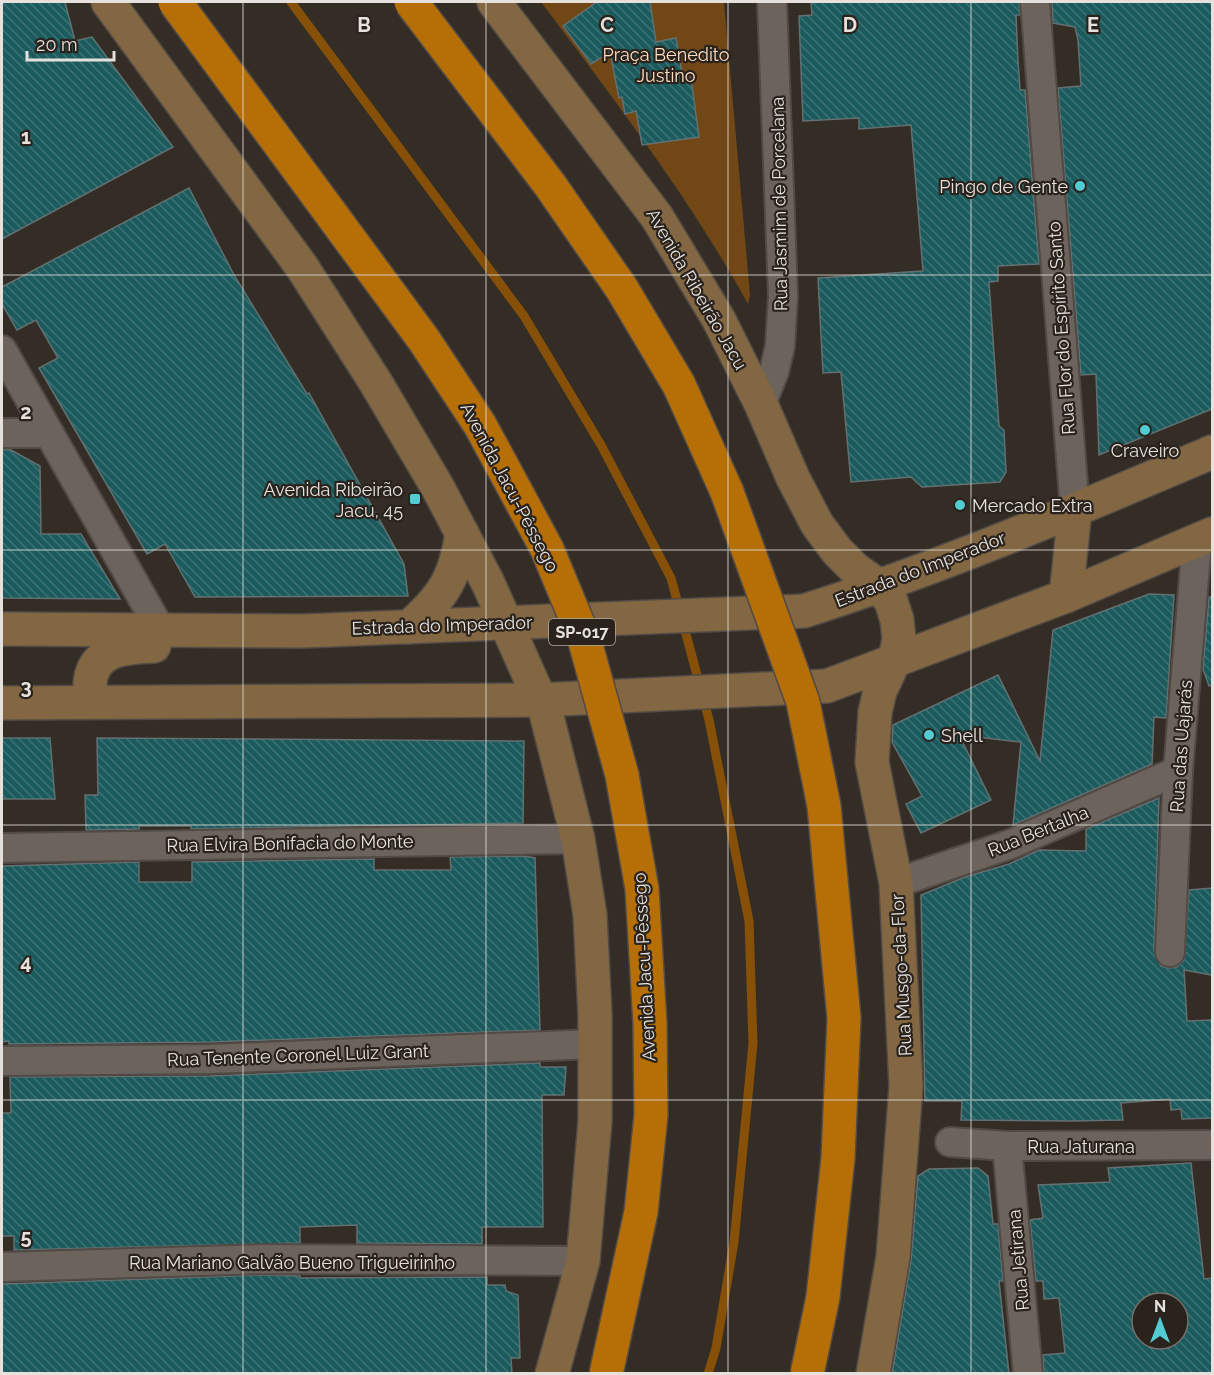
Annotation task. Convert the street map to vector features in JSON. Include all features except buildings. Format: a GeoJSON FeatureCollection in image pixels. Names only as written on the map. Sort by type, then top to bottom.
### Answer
{"type":"FeatureCollection","features":[{"type":"Feature","properties":{"kind":"highway","name":"Avenida Jacu-Pêssego"},"geometry":{"type":"LineString","coordinates":[[175,2],[405,313],[480,425],[547,549],[584,638],[622,775],[642,889],[650,1024],[651,1115],[641,1212],[606,1374]]}},
{"type":"Feature","properties":{"kind":"highway"},"geometry":{"type":"LineString","coordinates":[[411,2],[556,194],[622,289],[679,385],[727,492],[802,702],[824,806],[844,1018],[837,1158],[823,1297],[807,1374]]}},
{"type":"Feature","properties":{"kind":"main road"},"geometry":{"type":"LineString","coordinates":[[108,2],[302,267],[381,393],[462,534],[540,700],[558,758],[578,838],[590,915],[595,1044],[595,1122],[583,1261],[552,1374]]}},
{"type":"Feature","properties":{"kind":"main road","name":"Avenida Ribeirão Jacu"},"geometry":{"type":"LineString","coordinates":[[494,2],[657,217],[718,320],[761,404],[793,478],[817,524],[837,551],[855,569],[879,586]]}},
{"type":"Feature","properties":{"kind":"main road","name":"Estrada do Imperador"},"geometry":{"type":"LineString","coordinates":[[2,629],[303,631],[804,611],[879,586],[1075,510],[1212,452]]}},
{"type":"Feature","properties":{"kind":"main road"},"geometry":{"type":"LineString","coordinates":[[1066,596],[1075,510]]}},
{"type":"Feature","properties":{"kind":"main road"},"geometry":{"type":"LineString","coordinates":[[89,701],[92,672],[110,652],[132,647],[344,648],[383,639],[406,627],[432,607],[448,586],[458,561],[462,534]]}},
{"type":"Feature","properties":{"kind":"main road"},"geometry":{"type":"LineString","coordinates":[[2,703],[540,700],[827,686],[1066,596],[1205,537]]}},
{"type":"Feature","properties":{"kind":"main road","name":"Rua Musgo-da-Flor"},"geometry":{"type":"LineString","coordinates":[[873,1374],[893,1257],[906,1086],[896,883],[872,762],[875,712],[879,691],[895,659],[899,639],[897,620],[891,601],[879,586]]}},
{"type":"Feature","properties":{"kind":"street","name":"Rua Jasmim de Porcelana"},"geometry":{"type":"LineString","coordinates":[[761,404],[774,372],[780,346],[783,296],[772,2]]}},
{"type":"Feature","properties":{"kind":"street","name":"Rua Flor do Espírito Santo"},"geometry":{"type":"LineString","coordinates":[[1035,2],[1075,510]]}},
{"type":"Feature","properties":{"kind":"street"},"geometry":{"type":"LineString","coordinates":[[2,350],[160,629]]}},
{"type":"Feature","properties":{"kind":"street"},"geometry":{"type":"LineString","coordinates":[[2,433],[49,433]]}},
{"type":"Feature","properties":{"kind":"street","name":"Rua das Uajarás"},"geometry":{"type":"LineString","coordinates":[[1170,952],[1178,771],[1205,537]]}},
{"type":"Feature","properties":{"kind":"street","name":"Rua Bertalha"},"geometry":{"type":"LineString","coordinates":[[896,883],[1011,844],[1178,771]]}},
{"type":"Feature","properties":{"kind":"street","name":"Rua Elvira Bonifacia do Monte"},"geometry":{"type":"LineString","coordinates":[[2,848],[578,838]]}},
{"type":"Feature","properties":{"kind":"street","name":"Rua Tenente Coronel Luiz Grant"},"geometry":{"type":"LineString","coordinates":[[2,1060],[210,1059],[595,1044]]}},
{"type":"Feature","properties":{"kind":"street","name":"Rua Jaturana"},"geometry":{"type":"LineString","coordinates":[[950,1142],[1007,1146],[1212,1145]]}},
{"type":"Feature","properties":{"kind":"street","name":"Rua Jetirana"},"geometry":{"type":"LineString","coordinates":[[1007,1146],[1028,1374]]}},
{"type":"Feature","properties":{"kind":"street","name":"Rua Mariano Galvão Bueno Trigueirinho"},"geometry":{"type":"LineString","coordinates":[[2,1267],[262,1259],[583,1261]]}},
{"type":"Feature","properties":{"kind":"green space","name":"Praça Benedito Justino"},"geometry":{"type":"Polygon","coordinates":[[[541,2],[724,2],[750,295],[748,304],[676,187],[541,2]]]}},
{"type":"Feature","properties":{"kind":"waterway"},"geometry":{"type":"LineString","coordinates":[[291,2],[524,316],[601,445],[671,578],[709,720],[749,921],[753,1043],[734,1242],[716,1348],[708,1374]]}},
{"type":"Feature","properties":{"kind":"place","name":"Pingo de Gente"},"geometry":{"type":"Point","coordinates":[1080,186]}},
{"type":"Feature","properties":{"kind":"place","name":"Craveiro"},"geometry":{"type":"Point","coordinates":[1145,430]}},
{"type":"Feature","properties":{"kind":"place","name":"Avenida Ribeirão Jacu, 45"},"geometry":{"type":"Point","coordinates":[415,499]}},
{"type":"Feature","properties":{"kind":"place","name":"Mercado Extra"},"geometry":{"type":"Point","coordinates":[960,505]}},
{"type":"Feature","properties":{"kind":"place","name":"Shell"},"geometry":{"type":"Point","coordinates":[929,735]}}]}
